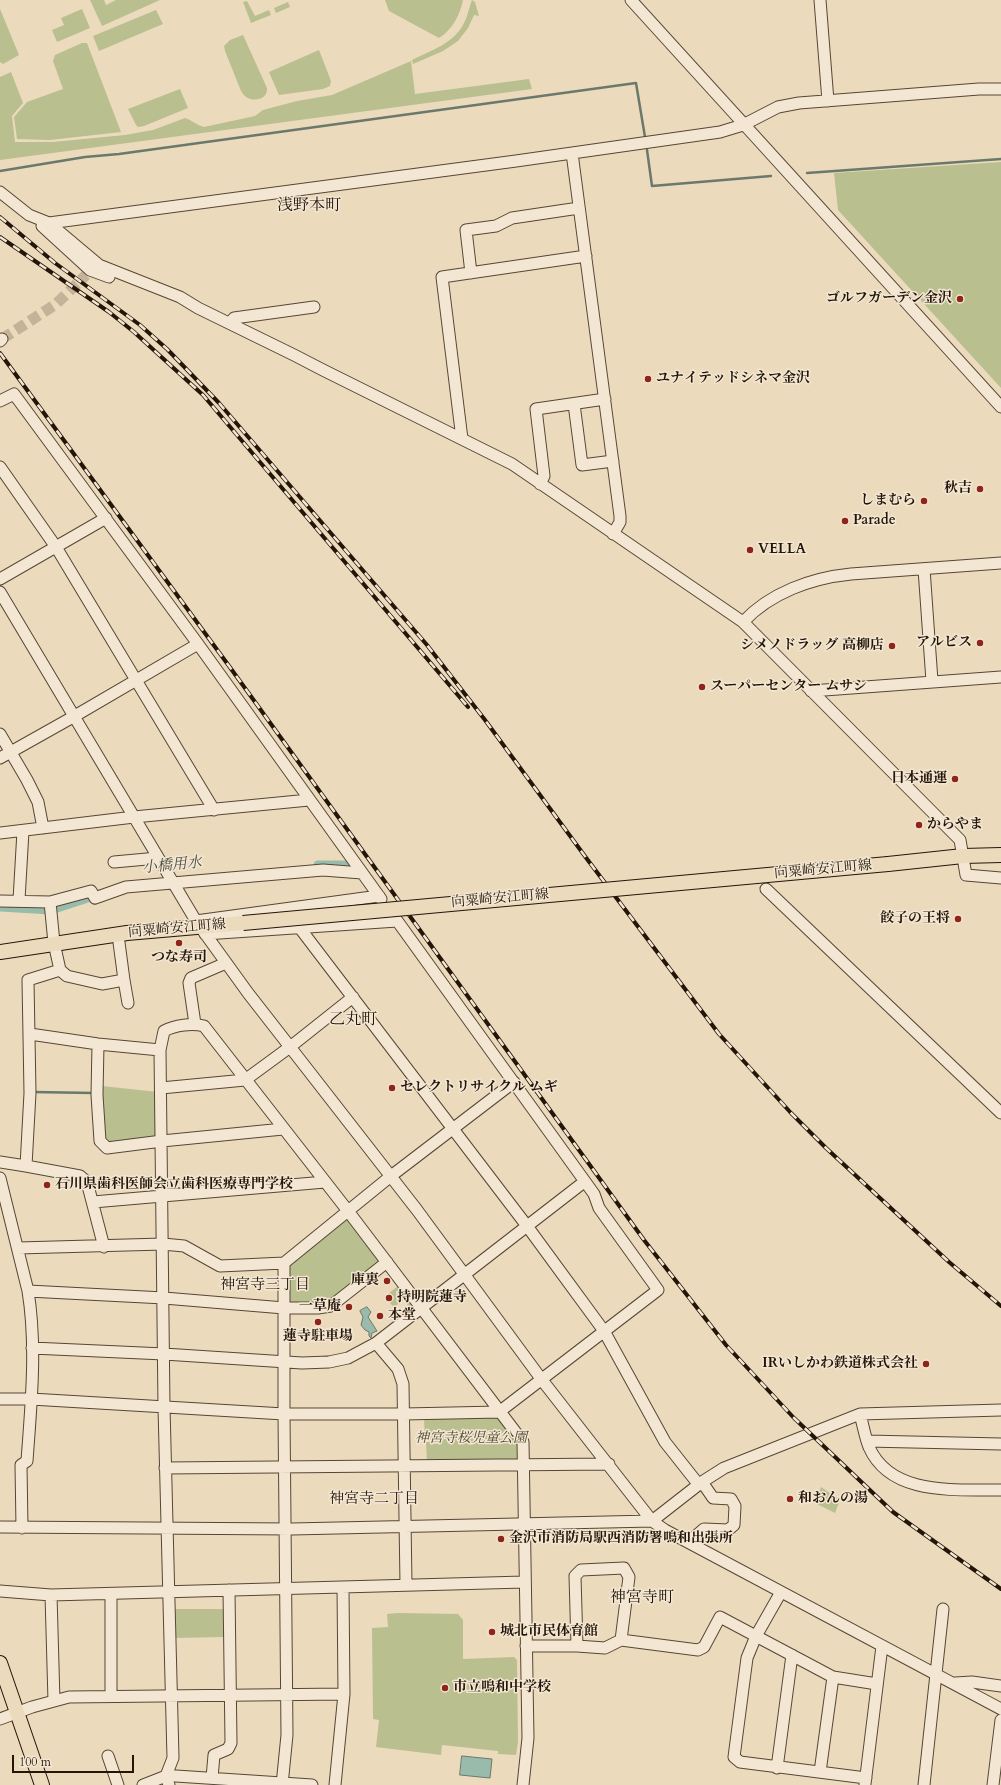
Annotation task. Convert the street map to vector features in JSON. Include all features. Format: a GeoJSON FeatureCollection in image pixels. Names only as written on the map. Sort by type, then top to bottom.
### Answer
{"type":"FeatureCollection","features":[{"type":"Feature","properties":{"kind":"main road","name":"向粟崎安江町線"},"geometry":{"type":"LineString","coordinates":[[0,952],[118,935],[963,856],[1001,855]]}},
{"type":"Feature","properties":{"kind":"main road"},"geometry":{"type":"LineString","coordinates":[[0,1663],[42,1785]]}},
{"type":"Feature","properties":{"kind":"street"},"geometry":{"type":"LineString","coordinates":[[631,0],[743,125],[1001,407]]}},
{"type":"Feature","properties":{"kind":"street"},"geometry":{"type":"LineString","coordinates":[[820,0],[828,101]]}},
{"type":"Feature","properties":{"kind":"street"},"geometry":{"type":"LineString","coordinates":[[49,223],[720,132],[743,125],[778,107],[799,103],[979,89],[1001,89]]}},
{"type":"Feature","properties":{"kind":"street"},"geometry":{"type":"LineString","coordinates":[[572,153],[620,516],[620,522],[613,534]]}},
{"type":"Feature","properties":{"kind":"street"},"geometry":{"type":"LineString","coordinates":[[0,192],[29,215],[88,273],[176,303],[198,308]]}},
{"type":"Feature","properties":{"kind":"street"},"geometry":{"type":"LineString","coordinates":[[471,272],[466,230],[496,226],[512,218],[579,208]]}},
{"type":"Feature","properties":{"kind":"street"},"geometry":{"type":"LineString","coordinates":[[29,215],[49,223],[98,265],[180,297],[198,308],[512,464],[743,622],[960,840],[966,875],[1001,878]]}},
{"type":"Feature","properties":{"kind":"street"},"geometry":{"type":"LineString","coordinates":[[462,439],[442,277],[586,256]]}},
{"type":"Feature","properties":{"kind":"street"},"geometry":{"type":"LineString","coordinates":[[230,323],[234,318],[314,308]]}},
{"type":"Feature","properties":{"kind":"street"},"geometry":{"type":"LineString","coordinates":[[0,401],[14,394],[198,644],[380,898],[201,927]]}},
{"type":"Feature","properties":{"kind":"street"},"geometry":{"type":"LineString","coordinates":[[540,484],[544,476],[536,409],[604,399]]}},
{"type":"Feature","properties":{"kind":"street"},"geometry":{"type":"LineString","coordinates":[[574,404],[582,465],[613,461]]}},
{"type":"Feature","properties":{"kind":"street"},"geometry":{"type":"LineString","coordinates":[[0,467],[56,547],[214,810]]}},
{"type":"Feature","properties":{"kind":"street"},"geometry":{"type":"LineString","coordinates":[[0,579],[106,518]]}},
{"type":"Feature","properties":{"kind":"street"},"geometry":{"type":"LineString","coordinates":[[743,622],[751,613],[787,590],[813,581],[844,574],[1001,563]]}},
{"type":"Feature","properties":{"kind":"street"},"geometry":{"type":"LineString","coordinates":[[924,569],[932,681]]}},
{"type":"Feature","properties":{"kind":"street"},"geometry":{"type":"LineString","coordinates":[[0,592],[134,817],[172,884],[226,963],[391,1176],[542,1380],[652,1521],[781,1592],[1001,1709]]}},
{"type":"Feature","properties":{"kind":"street"},"geometry":{"type":"LineString","coordinates":[[0,758],[74,717],[135,679],[198,644]]}},
{"type":"Feature","properties":{"kind":"street"},"geometry":{"type":"LineString","coordinates":[[811,691],[1001,677]]}},
{"type":"Feature","properties":{"kind":"street"},"geometry":{"type":"LineString","coordinates":[[0,734],[38,802],[43,828]]}},
{"type":"Feature","properties":{"kind":"street"},"geometry":{"type":"LineString","coordinates":[[0,833],[134,817],[310,800]]}},
{"type":"Feature","properties":{"kind":"street"},"geometry":{"type":"LineString","coordinates":[[19,900],[23,831]]}},
{"type":"Feature","properties":{"kind":"street"},"geometry":{"type":"LineString","coordinates":[[114,862],[158,858]]}},
{"type":"Feature","properties":{"kind":"street"},"geometry":{"type":"LineString","coordinates":[[0,901],[19,900],[50,902],[91,891],[96,898],[126,887],[323,870],[362,873]]}},
{"type":"Feature","properties":{"kind":"street"},"geometry":{"type":"LineString","coordinates":[[766,889],[1001,1113]]}},
{"type":"Feature","properties":{"kind":"street"},"geometry":{"type":"LineString","coordinates":[[50,902],[54,944],[60,970],[67,976],[102,984],[124,980]]}},
{"type":"Feature","properties":{"kind":"street"},"geometry":{"type":"LineString","coordinates":[[0,1399],[31,1399],[284,1414],[500,1412],[658,1290],[598,1208],[594,1194],[395,918],[299,927],[201,927]]}},
{"type":"Feature","properties":{"kind":"street"},"geometry":{"type":"LineString","coordinates":[[299,927],[527,1226],[604,1331],[664,1442],[713,1498],[731,1499],[735,1506],[734,1525],[728,1530],[704,1529],[689,1542]]}},
{"type":"Feature","properties":{"kind":"street"},"geometry":{"type":"LineString","coordinates":[[118,935],[128,1003]]}},
{"type":"Feature","properties":{"kind":"street"},"geometry":{"type":"LineString","coordinates":[[195,1024],[189,983],[191,978],[226,963]]}},
{"type":"Feature","properties":{"kind":"street"},"geometry":{"type":"LineString","coordinates":[[26,1166],[30,1093],[28,980],[60,970]]}},
{"type":"Feature","properties":{"kind":"street"},"geometry":{"type":"LineString","coordinates":[[161,1088],[245,1080],[290,1047],[353,997]]}},
{"type":"Feature","properties":{"kind":"street"},"geometry":{"type":"LineString","coordinates":[[167,1780],[173,1758],[165,1468],[160,1050],[164,1032],[168,1029],[195,1024],[204,1026],[348,1211],[523,1442],[524,1582],[528,1738],[523,1785]]}},
{"type":"Feature","properties":{"kind":"street"},"geometry":{"type":"LineString","coordinates":[[30,1034],[98,1044],[160,1050]]}},
{"type":"Feature","properties":{"kind":"street"},"geometry":{"type":"LineString","coordinates":[[98,1044],[97,1094],[100,1141],[107,1148],[283,1129]]}},
{"type":"Feature","properties":{"kind":"street"},"geometry":{"type":"LineString","coordinates":[[18,1248],[104,1247],[163,1244],[184,1246],[220,1266],[284,1264],[391,1176],[514,1082]]}},
{"type":"Feature","properties":{"kind":"street"},"geometry":{"type":"LineString","coordinates":[[0,1162],[80,1176],[87,1182],[104,1247]]}},
{"type":"Feature","properties":{"kind":"street"},"geometry":{"type":"LineString","coordinates":[[0,1178],[18,1248],[31,1309],[31,1399],[27,1461],[21,1465],[22,1528]]}},
{"type":"Feature","properties":{"kind":"street"},"geometry":{"type":"LineString","coordinates":[[93,1202],[325,1182]]}},
{"type":"Feature","properties":{"kind":"street"},"geometry":{"type":"LineString","coordinates":[[32,1348],[164,1354],[302,1363],[330,1362],[348,1358],[376,1343],[584,1182]]}},
{"type":"Feature","properties":{"kind":"street"},"geometry":{"type":"LineString","coordinates":[[28,1291],[164,1298],[284,1308],[331,1306],[387,1262]]}},
{"type":"Feature","properties":{"kind":"street"},"geometry":{"type":"LineString","coordinates":[[282,1783],[287,1735],[284,1529],[284,1264]]}},
{"type":"Feature","properties":{"kind":"street"},"geometry":{"type":"LineString","coordinates":[[376,1343],[398,1370],[402,1384],[404,1414],[404,1527],[406,1585]]}},
{"type":"Feature","properties":{"kind":"street"},"geometry":{"type":"LineString","coordinates":[[0,1527],[284,1529],[652,1521],[700,1483],[724,1468],[860,1414],[1001,1410]]}},
{"type":"Feature","properties":{"kind":"street"},"geometry":{"type":"LineString","coordinates":[[860,1414],[869,1447],[882,1465],[911,1484],[927,1488],[1001,1490]]}},
{"type":"Feature","properties":{"kind":"street"},"geometry":{"type":"LineString","coordinates":[[867,1441],[1001,1444]]}},
{"type":"Feature","properties":{"kind":"street"},"geometry":{"type":"LineString","coordinates":[[165,1468],[609,1464]]}},
{"type":"Feature","properties":{"kind":"street"},"geometry":{"type":"LineString","coordinates":[[577,1646],[575,1576],[581,1570],[624,1568],[629,1577],[621,1640]]}},
{"type":"Feature","properties":{"kind":"street"},"geometry":{"type":"LineString","coordinates":[[0,1591],[52,1595],[111,1594],[524,1582]]}},
{"type":"Feature","properties":{"kind":"street"},"geometry":{"type":"LineString","coordinates":[[335,1785],[344,1694],[343,1587]]}},
{"type":"Feature","properties":{"kind":"street"},"geometry":{"type":"LineString","coordinates":[[212,1778],[214,1755],[228,1749],[231,1743],[229,1694],[229,1590]]}},
{"type":"Feature","properties":{"kind":"street"},"geometry":{"type":"LineString","coordinates":[[781,1592],[756,1636],[747,1658],[734,1757],[740,1762],[777,1768],[820,1772],[866,1782],[882,1646]]}},
{"type":"Feature","properties":{"kind":"street"},"geometry":{"type":"LineString","coordinates":[[111,1594],[111,1696]]}},
{"type":"Feature","properties":{"kind":"street"},"geometry":{"type":"LineString","coordinates":[[52,1595],[54,1701]]}},
{"type":"Feature","properties":{"kind":"street"},"geometry":{"type":"LineString","coordinates":[[924,1785],[943,1609]]}},
{"type":"Feature","properties":{"kind":"street"},"geometry":{"type":"LineString","coordinates":[[526,1646],[577,1646],[604,1648],[621,1640],[698,1650],[704,1647],[720,1617],[833,1677],[877,1684]]}},
{"type":"Feature","properties":{"kind":"street"},"geometry":{"type":"LineString","coordinates":[[777,1768],[792,1656]]}},
{"type":"Feature","properties":{"kind":"street"},"geometry":{"type":"LineString","coordinates":[[820,1772],[833,1677]]}},
{"type":"Feature","properties":{"kind":"street"},"geometry":{"type":"LineString","coordinates":[[954,1683],[972,1682],[1001,1686]]}},
{"type":"Feature","properties":{"kind":"street"},"geometry":{"type":"LineString","coordinates":[[0,1719],[69,1697],[229,1694],[344,1694]]}},
{"type":"Feature","properties":{"kind":"street"},"geometry":{"type":"LineString","coordinates":[[993,1785],[1001,1720]]}},
{"type":"Feature","properties":{"kind":"street"},"geometry":{"type":"LineString","coordinates":[[108,1756],[118,1785]]}},
{"type":"Feature","properties":{"kind":"street"},"geometry":{"type":"LineString","coordinates":[[143,1785],[167,1780],[212,1778],[312,1785]]}},
{"type":"Feature","properties":{"kind":"green space"},"geometry":{"type":"Polygon","coordinates":[[[90,0],[104,0],[106,5],[116,0],[160,0],[102,26],[90,0]]]}},
{"type":"Feature","properties":{"kind":"green space"},"geometry":{"type":"Polygon","coordinates":[[[385,0],[463,0],[455,22],[444,35],[439,38],[389,11],[385,0]]]}},
{"type":"Feature","properties":{"kind":"green space"},"geometry":{"type":"Polygon","coordinates":[[[472,0],[475,2],[479,16],[474,15],[468,28],[458,41],[443,51],[413,64],[412,60],[441,46],[460,30],[472,0]]]}},
{"type":"Feature","properties":{"kind":"green space"},"geometry":{"type":"Polygon","coordinates":[[[247,1],[255,16],[269,10],[271,15],[251,23],[243,2],[247,1]]]}},
{"type":"Feature","properties":{"kind":"green space"},"geometry":{"type":"Polygon","coordinates":[[[288,2],[290,7],[276,13],[274,8],[288,2]]]}},
{"type":"Feature","properties":{"kind":"green space"},"geometry":{"type":"Polygon","coordinates":[[[0,9],[19,55],[3,64],[0,62],[0,9]]]}},
{"type":"Feature","properties":{"kind":"green space"},"geometry":{"type":"Polygon","coordinates":[[[82,9],[90,28],[57,42],[52,30],[64,25],[61,18],[82,9]]]}},
{"type":"Feature","properties":{"kind":"green space"},"geometry":{"type":"Polygon","coordinates":[[[156,10],[163,24],[99,51],[93,36],[156,10]]]}},
{"type":"Feature","properties":{"kind":"green space"},"geometry":{"type":"Polygon","coordinates":[[[243,35],[267,88],[264,97],[255,100],[247,98],[242,92],[224,46],[230,40],[243,35]]]}},
{"type":"Feature","properties":{"kind":"green space"},"geometry":{"type":"Polygon","coordinates":[[[82,43],[87,43],[121,132],[50,140],[17,139],[14,117],[27,102],[63,89],[53,61],[55,55],[82,43]]]}},
{"type":"Feature","properties":{"kind":"green space"},"geometry":{"type":"Polygon","coordinates":[[[319,50],[331,81],[330,86],[323,89],[279,95],[269,72],[319,50]]]}},
{"type":"Feature","properties":{"kind":"green space"},"geometry":{"type":"Polygon","coordinates":[[[411,61],[415,94],[529,79],[532,89],[0,160],[0,77],[11,72],[23,103],[12,116],[15,142],[53,142],[125,135],[153,130],[185,118],[204,127],[255,116],[263,110],[297,101],[332,95],[411,61]]]}},
{"type":"Feature","properties":{"kind":"green space"},"geometry":{"type":"Polygon","coordinates":[[[180,89],[188,108],[144,126],[138,127],[136,125],[128,109],[180,89]]]}},
{"type":"Feature","properties":{"kind":"green space","name":"ゴルフガーデン金沢"},"geometry":{"type":"Polygon","coordinates":[[[1001,162],[1001,388],[838,210],[834,173],[1001,162]]]}},
{"type":"Feature","properties":{"kind":"green space"},"geometry":{"type":"Polygon","coordinates":[[[102,1086],[158,1092],[155,1140],[108,1145],[102,1140],[102,1086]]]}},
{"type":"Feature","properties":{"kind":"green space"},"geometry":{"type":"Polygon","coordinates":[[[350,1215],[383,1261],[334,1301],[324,1304],[289,1302],[289,1260],[350,1215]]]}},
{"type":"Feature","properties":{"kind":"green space"},"geometry":{"type":"Polygon","coordinates":[[[398,1286],[412,1305],[409,1307],[404,1300],[394,1307],[384,1297],[398,1286]]]}},
{"type":"Feature","properties":{"kind":"green space","name":"神宮寺桜児童公園"},"geometry":{"type":"Polygon","coordinates":[[[499,1414],[519,1441],[519,1459],[516,1461],[427,1462],[426,1442],[441,1442],[441,1439],[425,1440],[424,1418],[499,1414]]]}},
{"type":"Feature","properties":{"kind":"green space"},"geometry":{"type":"Polygon","coordinates":[[[821,1487],[840,1500],[835,1513],[815,1503],[821,1487]]]}},
{"type":"Feature","properties":{"kind":"green space"},"geometry":{"type":"Polygon","coordinates":[[[175,1609],[223,1609],[224,1637],[175,1638],[175,1609]]]}},
{"type":"Feature","properties":{"kind":"green space","name":"市立鳴和中学校"},"geometry":{"type":"Polygon","coordinates":[[[387,1614],[458,1614],[463,1620],[463,1659],[514,1657],[517,1660],[518,1742],[516,1755],[498,1754],[498,1751],[442,1745],[441,1755],[376,1747],[379,1720],[373,1719],[372,1628],[388,1627],[387,1614]]]}},
{"type":"Feature","properties":{"kind":"shaded area"},"geometry":{"type":"Polygon","coordinates":[[[367,1307],[371,1312],[368,1317],[377,1331],[372,1333],[371,1338],[369,1336],[369,1332],[361,1325],[363,1317],[360,1311],[367,1307]]]}},
{"type":"Feature","properties":{"kind":"shaded area"},"geometry":{"type":"Polygon","coordinates":[[[462,1756],[492,1759],[490,1778],[460,1775],[462,1756]]]}},
{"type":"Feature","properties":{"kind":"waterway"},"geometry":{"type":"LineString","coordinates":[[0,171],[85,157],[119,154],[636,83],[645,137]]}},
{"type":"Feature","properties":{"kind":"waterway"},"geometry":{"type":"LineString","coordinates":[[647,150],[652,186],[771,176]]}},
{"type":"Feature","properties":{"kind":"waterway"},"geometry":{"type":"LineString","coordinates":[[807,173],[1001,159]]}},
{"type":"Feature","properties":{"kind":"waterway","name":"小橋用水"},"geometry":{"type":"LineString","coordinates":[[318,865],[349,865]]}},
{"type":"Feature","properties":{"kind":"waterway","name":"小橋用水"},"geometry":{"type":"LineString","coordinates":[[0,907],[51,910],[100,894]]}},
{"type":"Feature","properties":{"kind":"waterway"},"geometry":{"type":"LineString","coordinates":[[33,1092],[94,1093]]}},
{"type":"Feature","properties":{"kind":"tunnel"},"geometry":{"type":"LineString","coordinates":[[2,339],[56,304],[86,275]]}},
{"type":"Feature","properties":{"kind":"railway"},"geometry":{"type":"LineString","coordinates":[[0,217],[55,263],[140,325],[167,349],[219,403],[427,645],[485,720],[587,859],[719,1034],[791,1113],[826,1148],[949,1262],[1001,1306]]}},
{"type":"Feature","properties":{"kind":"railway"},"geometry":{"type":"LineString","coordinates":[[0,237],[109,312],[134,332],[203,395],[468,707]]}},
{"type":"Feature","properties":{"kind":"railway"},"geometry":{"type":"LineString","coordinates":[[0,353],[229,666],[644,1240],[726,1345],[794,1418],[893,1512],[1001,1589]]}},
{"type":"Feature","properties":{"kind":"place","name":"ゴルフガーデン金沢"},"geometry":{"type":"Point","coordinates":[960,299]}},
{"type":"Feature","properties":{"kind":"place","name":"ユナイテッドシネマ金沢"},"geometry":{"type":"Point","coordinates":[648,379]}},
{"type":"Feature","properties":{"kind":"place","name":"秋吉"},"geometry":{"type":"Point","coordinates":[980,489]}},
{"type":"Feature","properties":{"kind":"place","name":"しまむら"},"geometry":{"type":"Point","coordinates":[924,501]}},
{"type":"Feature","properties":{"kind":"place","name":"Parade"},"geometry":{"type":"Point","coordinates":[845,521]}},
{"type":"Feature","properties":{"kind":"place","name":"VELLA"},"geometry":{"type":"Point","coordinates":[750,550]}},
{"type":"Feature","properties":{"kind":"place","name":"アルビス"},"geometry":{"type":"Point","coordinates":[980,643]}},
{"type":"Feature","properties":{"kind":"place","name":"シメノドラッグ 高柳店"},"geometry":{"type":"Point","coordinates":[892,646]}},
{"type":"Feature","properties":{"kind":"place","name":"スーパーセンター ムサシ"},"geometry":{"type":"Point","coordinates":[702,687]}},
{"type":"Feature","properties":{"kind":"place","name":"日本通運"},"geometry":{"type":"Point","coordinates":[955,779]}},
{"type":"Feature","properties":{"kind":"place","name":"からやま"},"geometry":{"type":"Point","coordinates":[919,825]}},
{"type":"Feature","properties":{"kind":"place","name":"餃子の王将"},"geometry":{"type":"Point","coordinates":[958,919]}},
{"type":"Feature","properties":{"kind":"place","name":"つな寿司"},"geometry":{"type":"Point","coordinates":[179,943]}},
{"type":"Feature","properties":{"kind":"place","name":"セレクトリサイクル ムギ"},"geometry":{"type":"Point","coordinates":[392,1088]}},
{"type":"Feature","properties":{"kind":"place","name":"石川県歯科医師会立歯科医療専門学校"},"geometry":{"type":"Point","coordinates":[47,1185]}},
{"type":"Feature","properties":{"kind":"place","name":"庫裏"},"geometry":{"type":"Point","coordinates":[387,1281]}},
{"type":"Feature","properties":{"kind":"place","name":"持明院蓮寺"},"geometry":{"type":"Point","coordinates":[389,1298]}},
{"type":"Feature","properties":{"kind":"place","name":"一草庵"},"geometry":{"type":"Point","coordinates":[349,1307]}},
{"type":"Feature","properties":{"kind":"place","name":"本堂"},"geometry":{"type":"Point","coordinates":[380,1316]}},
{"type":"Feature","properties":{"kind":"place","name":"蓮寺駐車場"},"geometry":{"type":"Point","coordinates":[318,1322]}},
{"type":"Feature","properties":{"kind":"place","name":"IRいしかわ鉄道株式会社"},"geometry":{"type":"Point","coordinates":[926,1364]}},
{"type":"Feature","properties":{"kind":"place","name":"和おんの湯"},"geometry":{"type":"Point","coordinates":[790,1499]}},
{"type":"Feature","properties":{"kind":"place","name":"金沢市消防局駅西消防署鳴和出張所"},"geometry":{"type":"Point","coordinates":[501,1539]}},
{"type":"Feature","properties":{"kind":"place","name":"城北市民体育館"},"geometry":{"type":"Point","coordinates":[492,1632]}},
{"type":"Feature","properties":{"kind":"place","name":"市立鳴和中学校"},"geometry":{"type":"Point","coordinates":[445,1688]}},
{"type":"Feature","properties":{"kind":"district","name":"浅野本町"},"geometry":{"type":"Point","coordinates":[309,206]}},
{"type":"Feature","properties":{"kind":"district","name":"乙丸町"},"geometry":{"type":"Point","coordinates":[353,1020]}},
{"type":"Feature","properties":{"kind":"district","name":"神宮寺三丁目"},"geometry":{"type":"Point","coordinates":[265,1286]}},
{"type":"Feature","properties":{"kind":"district","name":"神宮寺二丁目"},"geometry":{"type":"Point","coordinates":[374,1500]}},
{"type":"Feature","properties":{"kind":"district","name":"神宮寺町"},"geometry":{"type":"Point","coordinates":[642,1598]}}]}
